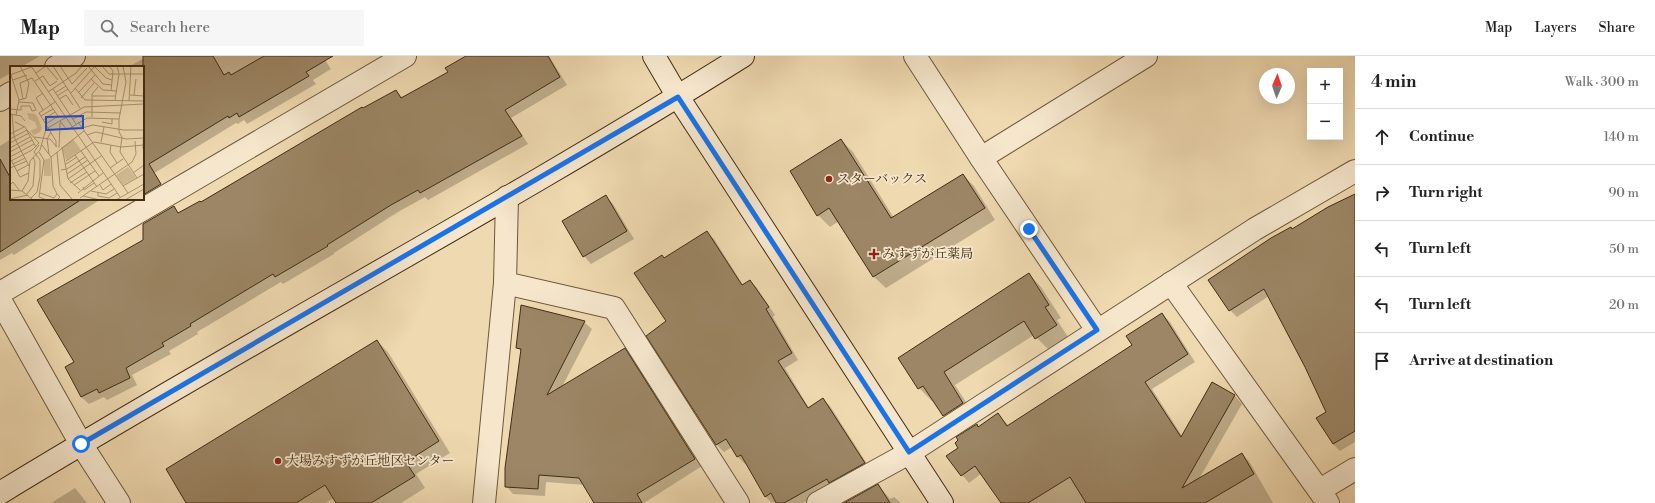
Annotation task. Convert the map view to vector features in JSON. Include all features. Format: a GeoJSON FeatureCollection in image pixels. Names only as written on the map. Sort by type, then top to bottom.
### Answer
{"type":"FeatureCollection","features":[{"type":"Feature","properties":{"kind":"street"},"geometry":{"type":"LineString","coordinates":[[58,66],[74,56]]}},
{"type":"Feature","properties":{"kind":"street"},"geometry":{"type":"LineString","coordinates":[[0,293],[405,56]]}},
{"type":"Feature","properties":{"kind":"street"},"geometry":{"type":"LineString","coordinates":[[654,56],[678,97],[942,503]]}},
{"type":"Feature","properties":{"kind":"street"},"geometry":{"type":"LineString","coordinates":[[0,493],[81,444],[678,97],[743,56]]}},
{"type":"Feature","properties":{"kind":"street"},"geometry":{"type":"LineString","coordinates":[[915,56],[981,158],[1097,330]]}},
{"type":"Feature","properties":{"kind":"street"},"geometry":{"type":"LineString","coordinates":[[981,158],[1146,56]]}},
{"type":"Feature","properties":{"kind":"street"},"geometry":{"type":"LineString","coordinates":[[0,100],[10,94]]}},
{"type":"Feature","properties":{"kind":"street"},"geometry":{"type":"LineString","coordinates":[[818,503],[909,452],[1255,229],[1355,171]]}},
{"type":"Feature","properties":{"kind":"street"},"geometry":{"type":"LineString","coordinates":[[484,503],[505,283],[507,197]]}},
{"type":"Feature","properties":{"kind":"street"},"geometry":{"type":"LineString","coordinates":[[505,283],[614,308],[738,503]]}},
{"type":"Feature","properties":{"kind":"street"},"geometry":{"type":"LineString","coordinates":[[1171,283],[1324,496],[1355,469]]}},
{"type":"Feature","properties":{"kind":"street"},"geometry":{"type":"LineString","coordinates":[[0,300],[81,444],[119,503]]}},
{"type":"Feature","properties":{"kind":"building"},"geometry":{"type":"Polygon","coordinates":[[[143,56],[213,56],[224,75],[229,72],[231,75],[264,56],[333,56],[306,72],[309,76],[239,117],[237,113],[229,118],[228,116],[149,164],[161,184],[144,194],[143,56]]]}},
{"type":"Feature","properties":{"kind":"building"},"geometry":{"type":"Polygon","coordinates":[[[466,56],[548,56],[560,77],[505,110],[522,136],[420,193],[418,190],[391,205],[327,245],[328,246],[275,277],[273,274],[190,324],[191,326],[162,343],[164,346],[126,368],[130,378],[99,393],[97,389],[81,397],[65,367],[74,362],[37,300],[143,240],[143,224],[174,206],[178,213],[200,201],[201,202],[362,107],[363,108],[396,90],[401,98],[448,72],[445,68],[466,56]]]}},
{"type":"Feature","properties":{"kind":"building"},"geometry":{"type":"Polygon","coordinates":[[[841,139],[891,218],[963,174],[985,208],[873,277],[829,208],[817,216],[790,171],[841,139]]]}},
{"type":"Feature","properties":{"kind":"building"},"geometry":{"type":"Polygon","coordinates":[[[0,159],[10,177],[10,200],[80,200],[0,252],[0,159]]]}},
{"type":"Feature","properties":{"kind":"building"},"geometry":{"type":"Polygon","coordinates":[[[1355,194],[1355,431],[1333,444],[1316,418],[1326,412],[1305,367],[1264,289],[1229,311],[1208,280],[1271,238],[1291,227],[1292,229],[1328,207],[1355,194]]]}},
{"type":"Feature","properties":{"kind":"building"},"geometry":{"type":"Polygon","coordinates":[[[606,195],[627,231],[583,257],[562,221],[606,195]]]}},
{"type":"Feature","properties":{"kind":"building"},"geometry":{"type":"Polygon","coordinates":[[[707,231],[742,285],[750,280],[769,307],[766,309],[792,353],[778,361],[808,408],[823,398],[865,463],[829,483],[827,479],[784,503],[776,503],[771,493],[765,497],[741,455],[737,457],[726,439],[716,445],[646,336],[666,321],[634,273],[662,255],[664,258],[707,231]]]}},
{"type":"Feature","properties":{"kind":"building"},"geometry":{"type":"Polygon","coordinates":[[[1029,273],[1049,305],[1045,307],[1057,325],[1035,339],[1024,321],[944,372],[963,403],[943,416],[923,386],[918,389],[898,358],[1029,273]]]}},
{"type":"Feature","properties":{"kind":"building"},"geometry":{"type":"Polygon","coordinates":[[[521,305],[585,321],[547,395],[625,348],[695,459],[637,494],[642,503],[594,503],[579,478],[539,475],[538,489],[505,487],[505,468],[521,349],[516,348],[521,305]]]}},
{"type":"Feature","properties":{"kind":"building"},"geometry":{"type":"Polygon","coordinates":[[[1162,313],[1188,354],[1145,382],[1181,437],[1212,382],[1235,395],[1182,488],[1242,453],[1254,474],[1205,503],[1086,503],[1070,477],[1028,503],[1001,503],[975,466],[961,476],[946,456],[958,448],[955,443],[958,440],[956,437],[977,424],[978,427],[998,413],[1007,426],[1132,345],[1126,336],[1162,313]]]}},
{"type":"Feature","properties":{"kind":"building"},"geometry":{"type":"Polygon","coordinates":[[[377,340],[439,441],[406,462],[415,476],[371,503],[336,503],[325,485],[296,503],[186,503],[166,469],[377,340]]]}},
{"type":"Feature","properties":{"kind":"building"},"geometry":{"type":"Polygon","coordinates":[[[878,484],[890,503],[844,503],[878,484]]]}},
{"type":"Feature","properties":{"kind":"place","name":"スターバックス"},"geometry":{"type":"Point","coordinates":[829,179]}},
{"type":"Feature","properties":{"kind":"place","name":"みすずが丘薬局"},"geometry":{"type":"Point","coordinates":[874,254]}},
{"type":"Feature","properties":{"kind":"place","name":"大場みすずが丘地区センター"},"geometry":{"type":"Point","coordinates":[278,461]}},
{"type":"Feature","properties":{"kind":"route"},"geometry":{"type":"LineString","coordinates":[[81,444],[678,97],[909,452],[1097,330],[1029,229]]}}]}
